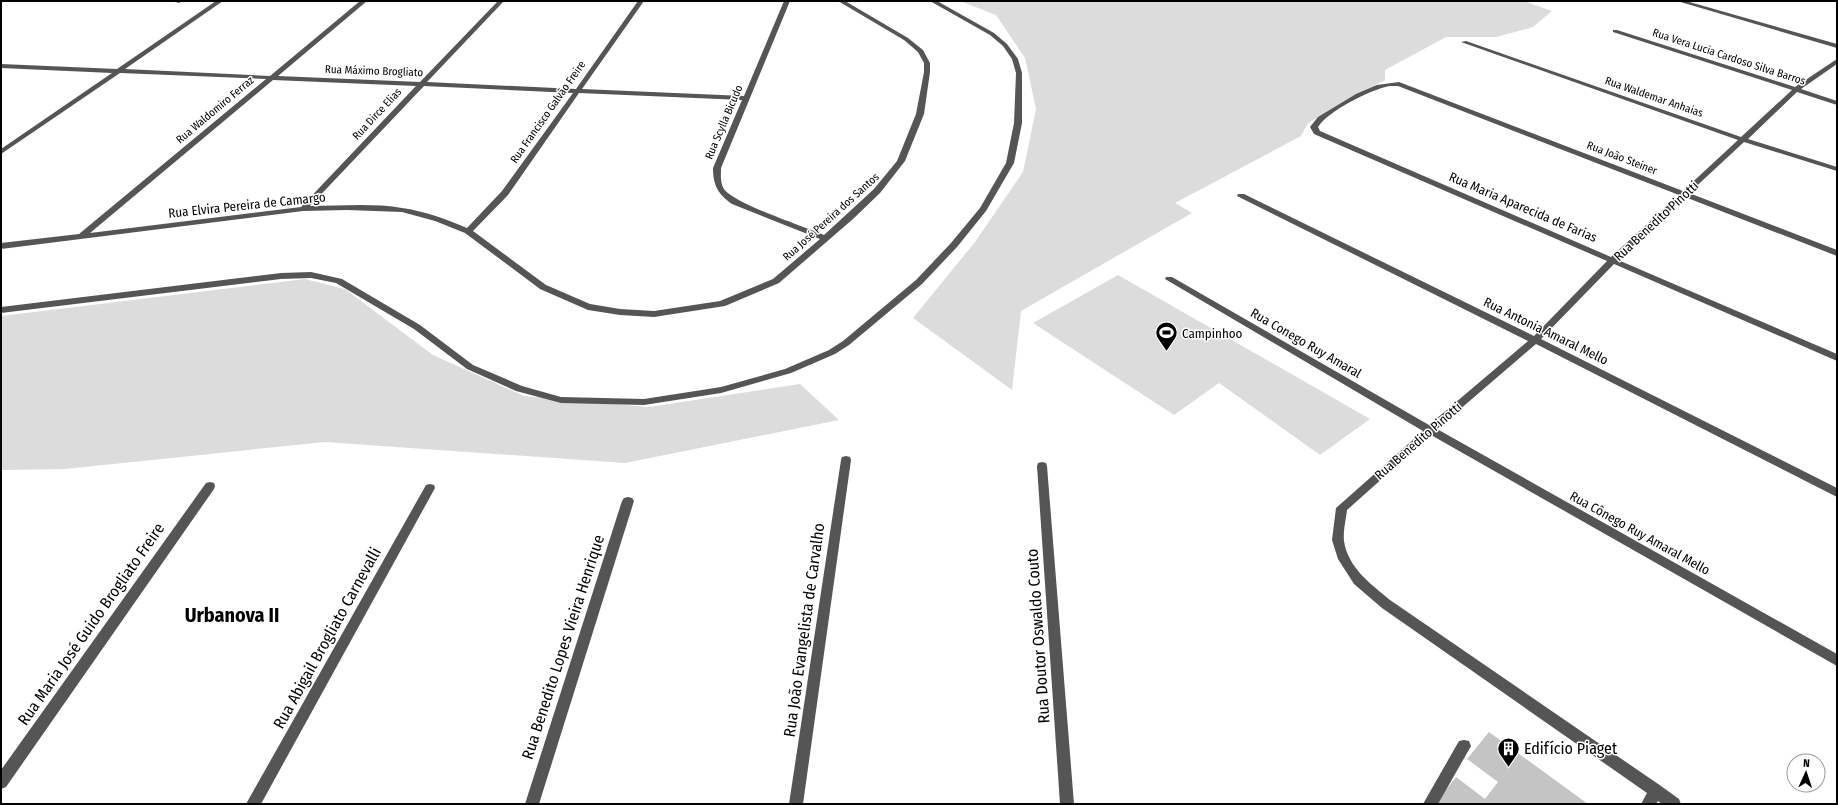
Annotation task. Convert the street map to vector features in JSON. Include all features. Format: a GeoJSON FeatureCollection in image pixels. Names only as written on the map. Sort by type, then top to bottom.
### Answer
{"type":"FeatureCollection","features":[{"type":"Feature","properties":{"kind":"street"},"geometry":{"type":"LineString","coordinates":[[1,152],[220,1]]}},
{"type":"Feature","properties":{"kind":"street","name":"Rua Waldomiro Ferraz"},"geometry":{"type":"LineString","coordinates":[[80,237],[364,1]]}},
{"type":"Feature","properties":{"kind":"street","name":"Rua Dirce Elias"},"geometry":{"type":"LineString","coordinates":[[303,209],[501,1]]}},
{"type":"Feature","properties":{"kind":"street","name":"Rua Francisco Galvão Freire"},"geometry":{"type":"LineString","coordinates":[[468,231],[505,193],[642,1]]}},
{"type":"Feature","properties":{"kind":"street","name":"Rua Scylla Bicudo"},"geometry":{"type":"LineString","coordinates":[[787,1],[717,168],[716,182],[723,194],[735,202],[825,238]]}},
{"type":"Feature","properties":{"kind":"street","name":"Rua José Pereira dos Santos"},"geometry":{"type":"LineString","coordinates":[[776,281],[850,217],[877,191],[901,161],[920,114],[927,72],[927,63],[921,51],[893,31],[841,1]]}},
{"type":"Feature","properties":{"kind":"street"},"geometry":{"type":"LineString","coordinates":[[1,310],[281,276],[311,275],[339,281],[417,327],[470,366],[519,389],[561,400],[644,402],[721,390],[788,371],[832,352],[846,343],[919,282],[954,245],[983,209],[1010,163],[1018,123],[1019,73],[1015,59],[1005,45],[992,34],[933,1]]}},
{"type":"Feature","properties":{"kind":"street"},"geometry":{"type":"LineString","coordinates":[[1680,1],[1837,46]]}},
{"type":"Feature","properties":{"kind":"street","name":"Rua Vera Lucia Cardoso Silva Barros"},"geometry":{"type":"LineString","coordinates":[[1615,31],[1837,103]]}},
{"type":"Feature","properties":{"kind":"street","name":"Rua Waldemar Anhaias"},"geometry":{"type":"LineString","coordinates":[[1464,42],[1744,140],[1837,169]]}},
{"type":"Feature","properties":{"kind":"street","name":"Rua Benedito Pinotti"},"geometry":{"type":"LineString","coordinates":[[1674,804],[1386,604],[1358,581],[1344,559],[1338,540],[1342,508],[1535,340],[1614,260],[1796,90],[1837,61]]}},
{"type":"Feature","properties":{"kind":"street","name":"Rua Máximo Brogliato"},"geometry":{"type":"LineString","coordinates":[[1,66],[578,89],[746,98]]}},
{"type":"Feature","properties":{"kind":"street","name":"Rua Maria Aparecida de Farias"},"geometry":{"type":"LineString","coordinates":[[1399,84],[1392,83],[1378,86],[1320,118],[1314,127],[1317,132],[1837,358]]}},
{"type":"Feature","properties":{"kind":"street","name":"Rua João Steiner"},"geometry":{"type":"LineString","coordinates":[[1399,84],[1837,253]]}},
{"type":"Feature","properties":{"kind":"street","name":"Rua Antonia Amaral Mello"},"geometry":{"type":"LineString","coordinates":[[1241,196],[1535,340],[1837,493]]}},
{"type":"Feature","properties":{"kind":"street","name":"Rua Elvira Pereira de Camargo"},"geometry":{"type":"LineString","coordinates":[[1,246],[303,209],[348,208],[402,210],[438,219],[468,231],[543,287],[588,307],[620,312],[654,314],[722,304],[776,281]]}},
{"type":"Feature","properties":{"kind":"street","name":"Rua Conego Ruy Amaral"},"geometry":{"type":"LineString","coordinates":[[1169,279],[1430,430]]}},
{"type":"Feature","properties":{"kind":"street","name":"Rua Cônego Ruy Amaral Mello"},"geometry":{"type":"LineString","coordinates":[[1430,430],[1837,660]]}},
{"type":"Feature","properties":{"kind":"street","name":"Rua João Evangelista de Carvalho"},"geometry":{"type":"LineString","coordinates":[[796,804],[846,460]]}},
{"type":"Feature","properties":{"kind":"street","name":"Rua Doutor Oswaldo Couto"},"geometry":{"type":"LineString","coordinates":[[1042,466],[1067,804]]}},
{"type":"Feature","properties":{"kind":"street","name":"Rua Maria José Guido Brogliato Freire"},"geometry":{"type":"LineString","coordinates":[[1,782],[210,486]]}},
{"type":"Feature","properties":{"kind":"street","name":"Rua Abigail Brogliato Carnevalli"},"geometry":{"type":"LineString","coordinates":[[253,804],[430,488]]}},
{"type":"Feature","properties":{"kind":"street","name":"Rua Benedito Lopes Vieira Henrique"},"geometry":{"type":"LineString","coordinates":[[532,804],[628,501]]}},
{"type":"Feature","properties":{"kind":"street"},"geometry":{"type":"LineString","coordinates":[[1430,804],[1464,746]]}},
{"type":"Feature","properties":{"kind":"street"},"geometry":{"type":"LineString","coordinates":[[1648,804],[1656,791]]}},
{"type":"Feature","properties":{"kind":"shaded area"},"geometry":{"type":"Polygon","coordinates":[[[960,1],[1524,1],[1552,11],[1533,27],[1496,37],[1446,37],[1385,70],[1385,80],[1308,123],[1301,136],[1175,203],[1192,213],[1021,311],[1012,390],[913,318],[975,242],[1023,172],[1036,109],[1025,58],[996,15],[960,1]]]}},
{"type":"Feature","properties":{"kind":"shaded area","name":"Campinhoo"},"geometry":{"type":"Polygon","coordinates":[[[1118,275],[1370,419],[1320,455],[1219,383],[1174,415],[1033,323],[1118,275]]]}},
{"type":"Feature","properties":{"kind":"shaded area"},"geometry":{"type":"Polygon","coordinates":[[[305,279],[345,289],[433,355],[524,396],[649,407],[800,384],[839,420],[625,463],[325,442],[65,469],[1,470],[1,316],[305,279]]]}},
{"type":"Feature","properties":{"kind":"building","name":"Edifício Piaget"},"geometry":{"type":"Polygon","coordinates":[[[1489,732],[1588,804],[1440,804],[1437,801],[1456,777],[1485,799],[1498,782],[1467,759],[1489,732]]]}},
{"type":"Feature","properties":{"kind":"place","name":"Campinhoo"},"geometry":{"type":"Point","coordinates":[1167,352]}},
{"type":"Feature","properties":{"kind":"place","name":"Edifício Piaget"},"geometry":{"type":"Point","coordinates":[1509,768]}},
{"type":"Feature","properties":{"kind":"district","name":"Urbanova II"},"geometry":{"type":"Point","coordinates":[232,615]}}]}
